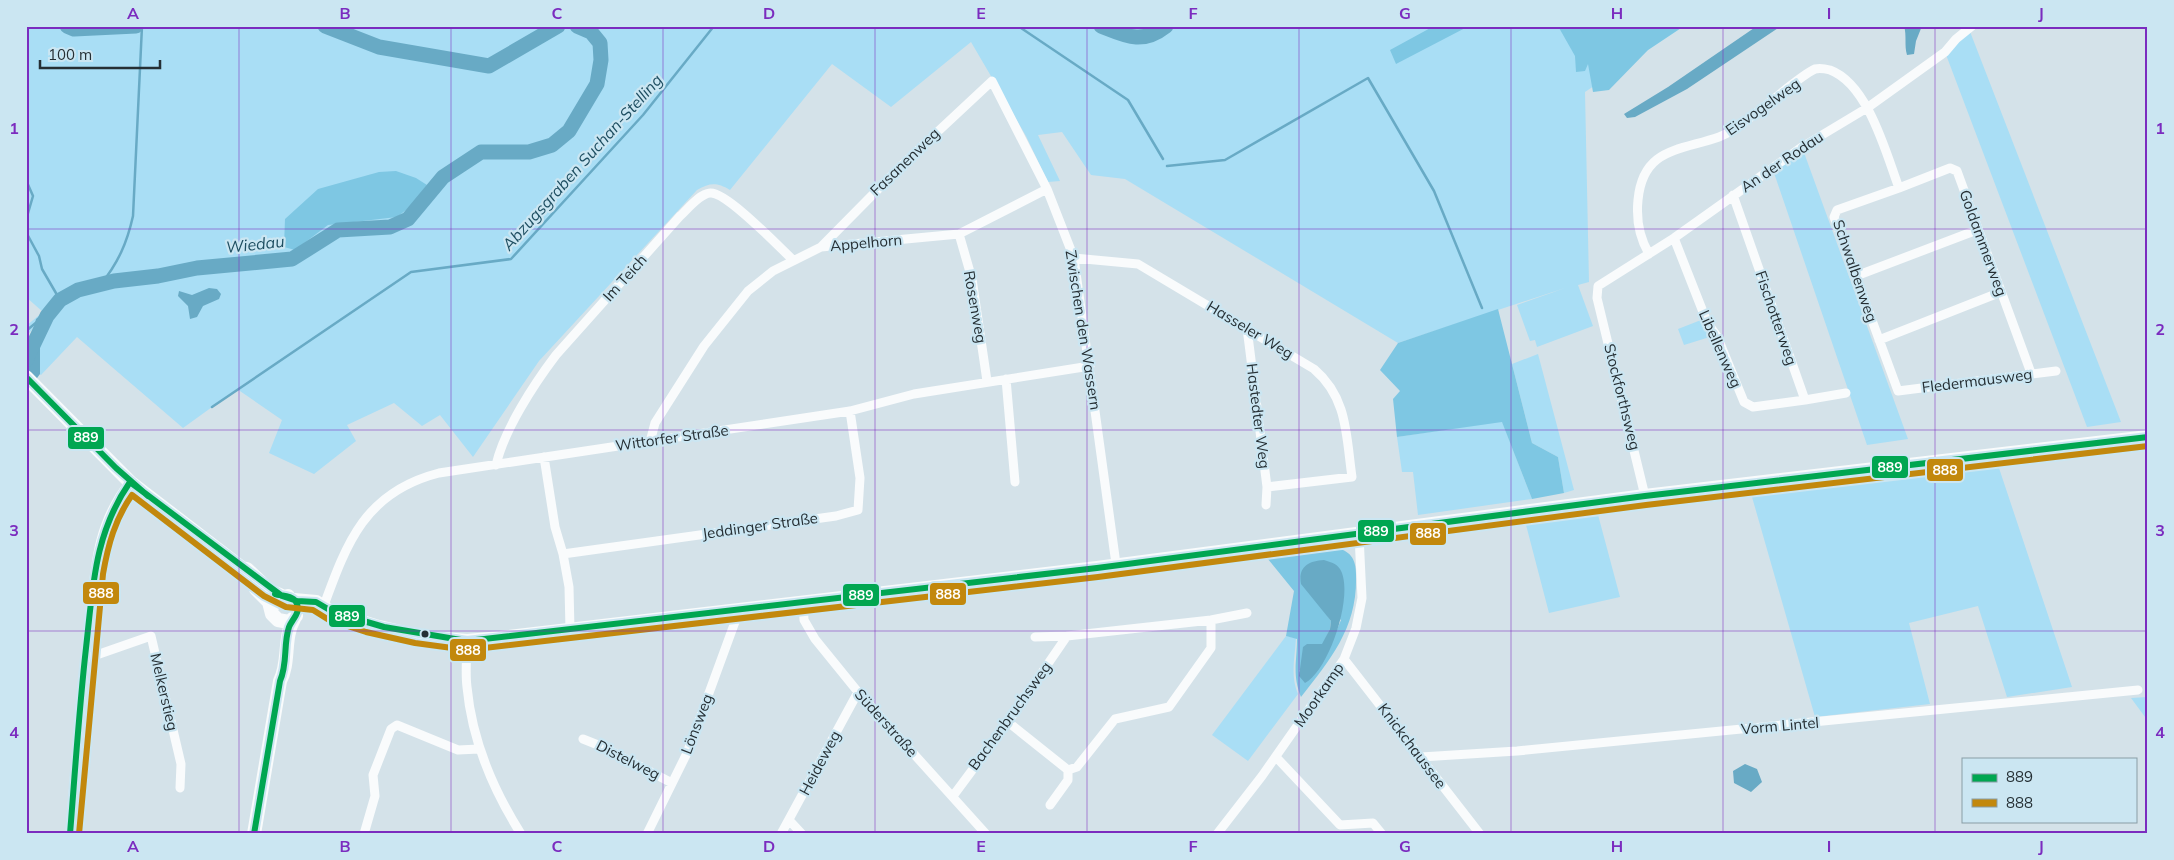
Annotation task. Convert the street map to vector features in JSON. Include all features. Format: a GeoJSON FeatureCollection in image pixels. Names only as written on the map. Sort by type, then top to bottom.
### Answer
{"type":"FeatureCollection","features":[{"type":"Feature","properties":{"kind":"main road"},"geometry":{"type":"LineString","coordinates":[[26,377],[130,482],[242,568],[250,582],[268,600],[274,614],[280,635],[278,673],[280,681]]}},
{"type":"Feature","properties":{"kind":"main road"},"geometry":{"type":"LineString","coordinates":[[242,568],[246,568],[271,591],[288,598],[316,602],[323,608],[398,632],[422,637],[467,641],[738,611],[1359,535],[1645,496],[2148,437]]}},
{"type":"Feature","properties":{"kind":"main road"},"geometry":{"type":"LineString","coordinates":[[274,614],[274,600],[288,598]]}},
{"type":"Feature","properties":{"kind":"main road"},"geometry":{"type":"LineString","coordinates":[[254,834],[280,681],[285,667],[289,629],[298,608],[288,598]]}},
{"type":"Feature","properties":{"kind":"main road"},"geometry":{"type":"LineString","coordinates":[[274,614],[285,622],[304,611],[317,611],[323,608]]}},
{"type":"Feature","properties":{"kind":"street","name":"An der Rodau"},"geometry":{"type":"LineString","coordinates":[[1597,298],[1596,290],[1600,284],[1614,278],[1674,238],[1802,147],[1867,108],[1945,52],[1956,39],[1972,26]]}},
{"type":"Feature","properties":{"kind":"street","name":"Eisvogelweg"},"geometry":{"type":"LineString","coordinates":[[1649,254],[1638,232],[1637,210],[1647,167],[1657,158],[1721,136],[1749,119],[1814,70],[1831,70],[1843,78],[1855,89],[1867,108]]}},
{"type":"Feature","properties":{"kind":"street","name":"Zwischen den Wassern"},"geometry":{"type":"LineString","coordinates":[[992,81],[1048,189],[1074,258],[1116,564]]}},
{"type":"Feature","properties":{"kind":"street","name":"Fasanenweg"},"geometry":{"type":"LineString","coordinates":[[821,247],[902,165],[992,81]]}},
{"type":"Feature","properties":{"kind":"street"},"geometry":{"type":"LineString","coordinates":[[1867,108],[1900,188]]}},
{"type":"Feature","properties":{"kind":"street","name":"Goldammerweg"},"geometry":{"type":"LineString","coordinates":[[1900,188],[1950,168],[1957,171],[2031,374]]}},
{"type":"Feature","properties":{"kind":"street","name":"Schwalbenweg"},"geometry":{"type":"LineString","coordinates":[[1898,391],[1834,217],[1837,210],[1900,188]]}},
{"type":"Feature","properties":{"kind":"street","name":"Appelhorn"},"geometry":{"type":"LineString","coordinates":[[650,442],[655,422],[704,346],[748,291],[773,272],[821,247],[959,234],[1048,189]]}},
{"type":"Feature","properties":{"kind":"street","name":"Im Teich"},"geometry":{"type":"LineString","coordinates":[[496,465],[500,446],[544,370],[680,216],[701,196],[711,193],[726,198],[793,260]]}},
{"type":"Feature","properties":{"kind":"street","name":"Fischotterweg"},"geometry":{"type":"LineString","coordinates":[[1733,195],[1804,400]]}},
{"type":"Feature","properties":{"kind":"street"},"geometry":{"type":"LineString","coordinates":[[1856,276],[1977,230]]}},
{"type":"Feature","properties":{"kind":"street","name":"Rosenweg"},"geometry":{"type":"LineString","coordinates":[[959,234],[972,279],[987,381]]}},
{"type":"Feature","properties":{"kind":"street","name":"Libellenweg"},"geometry":{"type":"LineString","coordinates":[[1674,238],[1707,322],[1717,336],[1744,402],[1754,407],[1804,400]]}},
{"type":"Feature","properties":{"kind":"street","name":"Hasseler Weg"},"geometry":{"type":"LineString","coordinates":[[1074,258],[1138,264],[1314,368],[1330,385],[1342,406],[1352,477],[1267,487]]}},
{"type":"Feature","properties":{"kind":"street"},"geometry":{"type":"LineString","coordinates":[[1879,340],[2001,292]]}},
{"type":"Feature","properties":{"kind":"street","name":"Stockforthsweg"},"geometry":{"type":"LineString","coordinates":[[1597,298],[1645,496]]}},
{"type":"Feature","properties":{"kind":"street","name":"Hastedter Weg"},"geometry":{"type":"LineString","coordinates":[[1247,328],[1267,487],[1266,505]]}},
{"type":"Feature","properties":{"kind":"street","name":"Wittorfer Straße"},"geometry":{"type":"LineString","coordinates":[[323,608],[356,532],[365,518],[385,498],[422,477],[850,412],[914,394],[1090,366]]}},
{"type":"Feature","properties":{"kind":"street","name":"Fledermausweg"},"geometry":{"type":"LineString","coordinates":[[1898,391],[2056,370]]}},
{"type":"Feature","properties":{"kind":"street"},"geometry":{"type":"LineString","coordinates":[[1006,379],[1015,482]]}},
{"type":"Feature","properties":{"kind":"street"},"geometry":{"type":"LineString","coordinates":[[1804,400],[1846,393]]}},
{"type":"Feature","properties":{"kind":"street","name":"Jeddinger Straße"},"geometry":{"type":"LineString","coordinates":[[563,554],[836,516],[858,510],[860,478],[850,412]]}},
{"type":"Feature","properties":{"kind":"street"},"geometry":{"type":"LineString","coordinates":[[544,457],[555,527],[563,554],[569,587],[570,630]]}},
{"type":"Feature","properties":{"kind":"street"},"geometry":{"type":"LineString","coordinates":[[70,834],[96,555],[106,522],[117,499],[130,482]]}},
{"type":"Feature","properties":{"kind":"street","name":"Moorkamp"},"geometry":{"type":"LineString","coordinates":[[1217,834],[1276,756],[1344,659],[1356,628],[1362,598],[1359,535]]}},
{"type":"Feature","properties":{"kind":"street","name":"Süderstraße"},"geometry":{"type":"LineString","coordinates":[[803,602],[804,620],[814,640],[858,692],[986,834]]}},
{"type":"Feature","properties":{"kind":"street","name":"Lönsweg"},"geometry":{"type":"LineString","coordinates":[[647,834],[688,753],[738,611]]}},
{"type":"Feature","properties":{"kind":"street","name":"Bachenbruchsweg"},"geometry":{"type":"LineString","coordinates":[[1035,637],[1067,636],[1211,620],[1247,613]]}},
{"type":"Feature","properties":{"kind":"street"},"geometry":{"type":"LineString","coordinates":[[1068,770],[1077,768],[1116,719],[1169,707],[1211,648],[1211,620]]}},
{"type":"Feature","properties":{"kind":"street","name":"Melkerstieg"},"geometry":{"type":"LineString","coordinates":[[85,659],[151,636],[181,764],[180,788]]}},
{"type":"Feature","properties":{"kind":"street","name":"Bachenbruchsweg"},"geometry":{"type":"LineString","coordinates":[[953,796],[1008,722],[1067,636]]}},
{"type":"Feature","properties":{"kind":"street"},"geometry":{"type":"LineString","coordinates":[[467,641],[467,687],[472,722],[479,749],[494,789],[521,834]]}},
{"type":"Feature","properties":{"kind":"street","name":"Knickchaussee"},"geometry":{"type":"LineString","coordinates":[[1344,659],[1480,834]]}},
{"type":"Feature","properties":{"kind":"street","name":"Vorm Lintel"},"geometry":{"type":"LineString","coordinates":[[1421,757],[1532,750],[2138,690]]}},
{"type":"Feature","properties":{"kind":"street","name":"Heideweg"},"geometry":{"type":"LineString","coordinates":[[782,834],[858,692]]}},
{"type":"Feature","properties":{"kind":"street"},"geometry":{"type":"LineString","coordinates":[[1008,722],[1068,770]]}},
{"type":"Feature","properties":{"kind":"street"},"geometry":{"type":"LineString","coordinates":[[364,834],[375,796],[373,774],[391,729],[397,725],[458,750],[479,749]]}},
{"type":"Feature","properties":{"kind":"street","name":"Distelweg"},"geometry":{"type":"LineString","coordinates":[[583,739],[603,747],[672,783]]}},
{"type":"Feature","properties":{"kind":"street"},"geometry":{"type":"LineString","coordinates":[[1276,756],[1340,825],[1373,823],[1382,834]]}},
{"type":"Feature","properties":{"kind":"street"},"geometry":{"type":"LineString","coordinates":[[1050,805],[1068,780],[1068,770]]}},
{"type":"Feature","properties":{"kind":"street"},"geometry":{"type":"LineString","coordinates":[[789,820],[802,834]]}},
{"type":"Feature","properties":{"kind":"shaded area"},"geometry":{"type":"Polygon","coordinates":[[[26,26],[1684,26],[1585,92],[1589,282],[1578,285],[1593,326],[1537,347],[1535,340],[1530,341],[1517,305],[1565,288],[1398,343],[1125,179],[1091,175],[1062,132],[1038,135],[1060,181],[1048,182],[1026,136],[971,42],[891,107],[832,64],[730,190],[713,184],[697,190],[539,361],[473,457],[440,415],[422,426],[394,403],[347,425],[356,441],[314,474],[269,453],[282,420],[237,389],[183,428],[77,337],[41,375],[26,363],[26,344],[35,326],[26,337],[26,326],[43,312],[26,297],[26,26]]]}},
{"type":"Feature","properties":{"kind":"shaded area"},"geometry":{"type":"Polygon","coordinates":[[[1434,26],[1469,26],[1396,64],[1390,50],[1434,26]]]}},
{"type":"Feature","properties":{"kind":"shaded area"},"geometry":{"type":"Polygon","coordinates":[[[1558,26],[1684,26],[1648,50],[1609,90],[1593,92],[1588,64],[1585,71],[1576,72],[1575,56],[1558,26]]]}},
{"type":"Feature","properties":{"kind":"shaded area"},"geometry":{"type":"Polygon","coordinates":[[[1757,26],[1781,26],[1687,89],[1635,117],[1627,118],[1624,114],[1668,87],[1757,26]]]}},
{"type":"Feature","properties":{"kind":"shaded area"},"geometry":{"type":"Polygon","coordinates":[[[1904,26],[1922,26],[1916,41],[1914,54],[1907,55],[1904,26]]]}},
{"type":"Feature","properties":{"kind":"shaded area"},"geometry":{"type":"Polygon","coordinates":[[[1969,29],[2121,422],[2087,427],[1945,52],[1969,29]]]}},
{"type":"Feature","properties":{"kind":"shaded area"},"geometry":{"type":"Polygon","coordinates":[[[1802,147],[1908,439],[1867,445],[1772,167],[1802,147]]]}},
{"type":"Feature","properties":{"kind":"shaded area"},"geometry":{"type":"Polygon","coordinates":[[[396,171],[416,178],[427,185],[411,206],[397,217],[328,225],[295,250],[284,247],[285,219],[318,189],[379,172],[396,171]]]}},
{"type":"Feature","properties":{"kind":"shaded area"},"geometry":{"type":"Polygon","coordinates":[[[209,288],[217,289],[221,294],[219,299],[203,306],[197,317],[190,319],[188,306],[178,296],[179,291],[192,295],[209,288]]]}},
{"type":"Feature","properties":{"kind":"shaded area"},"geometry":{"type":"Polygon","coordinates":[[[1498,309],[1532,443],[1558,457],[1564,493],[1532,499],[1502,422],[1397,437],[1393,399],[1400,391],[1380,370],[1398,343],[1498,309]]]}},
{"type":"Feature","properties":{"kind":"shaded area"},"geometry":{"type":"Polygon","coordinates":[[[44,312],[52,320],[40,344],[40,374],[26,393],[26,344],[32,335],[36,319],[44,312]]]}},
{"type":"Feature","properties":{"kind":"shaded area"},"geometry":{"type":"Polygon","coordinates":[[[1701,320],[1713,336],[1684,345],[1678,329],[1701,320]]]}},
{"type":"Feature","properties":{"kind":"shaded area"},"geometry":{"type":"Polygon","coordinates":[[[1538,354],[1574,490],[1564,493],[1558,457],[1532,443],[1512,364],[1538,354]]]}},
{"type":"Feature","properties":{"kind":"shaded area"},"geometry":{"type":"Polygon","coordinates":[[[1502,421],[1532,499],[1418,515],[1413,472],[1402,472],[1397,437],[1502,421]]]}},
{"type":"Feature","properties":{"kind":"shaded area"},"geometry":{"type":"Polygon","coordinates":[[[1995,456],[2072,687],[2007,697],[1978,606],[1909,623],[1930,704],[1815,717],[1750,490],[1995,456]]]}},
{"type":"Feature","properties":{"kind":"shaded area"},"geometry":{"type":"Polygon","coordinates":[[[1597,511],[1620,597],[1549,613],[1525,521],[1597,511]]]}},
{"type":"Feature","properties":{"kind":"shaded area"},"geometry":{"type":"Polygon","coordinates":[[[1335,548],[1348,553],[1355,564],[1355,593],[1353,610],[1348,625],[1333,655],[1301,697],[1296,675],[1297,639],[1286,636],[1294,591],[1263,553],[1335,548]],[[1318,602],[1331,621],[1330,629],[1323,644],[1318,646],[1311,644],[1299,672],[1330,646],[1341,620],[1318,602]]]}},
{"type":"Feature","properties":{"kind":"shaded area"},"geometry":{"type":"Polygon","coordinates":[[[1324,560],[1335,564],[1340,569],[1344,580],[1342,612],[1331,648],[1323,664],[1314,676],[1305,683],[1299,676],[1303,647],[1307,644],[1322,644],[1330,629],[1331,621],[1301,584],[1300,578],[1305,566],[1324,560]]]}},
{"type":"Feature","properties":{"kind":"shaded area"},"geometry":{"type":"Polygon","coordinates":[[[1286,636],[1296,638],[1294,680],[1298,694],[1248,761],[1212,735],[1286,636]]]}},
{"type":"Feature","properties":{"kind":"shaded area"},"geometry":{"type":"Polygon","coordinates":[[[2148,697],[2148,721],[2131,698],[2148,697]]]}},
{"type":"Feature","properties":{"kind":"shaded area"},"geometry":{"type":"Polygon","coordinates":[[[1745,764],[1757,769],[1762,782],[1751,792],[1734,783],[1733,771],[1745,764]]]}},
{"type":"Feature","properties":{"kind":"waterway"},"geometry":{"type":"LineString","coordinates":[[67,26],[74,29],[136,26]]}},
{"type":"Feature","properties":{"kind":"waterway"},"geometry":{"type":"LineString","coordinates":[[101,284],[121,252],[133,216],[142,26]]}},
{"type":"Feature","properties":{"kind":"waterway"},"geometry":{"type":"LineString","coordinates":[[325,26],[379,47],[489,66],[558,26]]}},
{"type":"Feature","properties":{"kind":"waterway","name":"Wiedau"},"geometry":{"type":"LineString","coordinates":[[26,360],[47,316],[60,300],[78,290],[114,281],[158,276],[197,268],[292,259],[338,230],[390,227],[408,219],[443,177],[481,152],[529,152],[552,145],[569,131],[597,84],[601,60],[600,43],[591,32],[577,26]]}},
{"type":"Feature","properties":{"kind":"waterway","name":"Abzugsgraben Suchan-Stelling"},"geometry":{"type":"LineString","coordinates":[[212,407],[411,272],[511,259],[643,115],[714,26]]}},
{"type":"Feature","properties":{"kind":"waterway","name":"Abzugsgraben Suchan-Stelling"},"geometry":{"type":"LineString","coordinates":[[1018,26],[1128,100],[1163,159]]}},
{"type":"Feature","properties":{"kind":"waterway"},"geometry":{"type":"LineString","coordinates":[[1101,26],[1134,37],[1149,35],[1166,26]]}},
{"type":"Feature","properties":{"kind":"waterway","name":"Abzugsgraben Suchan-Stelling"},"geometry":{"type":"LineString","coordinates":[[1167,166],[1225,160],[1368,78],[1434,191],[1482,308]]}},
{"type":"Feature","properties":{"kind":"waterway"},"geometry":{"type":"LineString","coordinates":[[26,180],[33,196],[26,220]]}},
{"type":"Feature","properties":{"kind":"waterway"},"geometry":{"type":"LineString","coordinates":[[26,232],[39,256],[42,269],[60,300]]}},
{"type":"Feature","properties":{"kind":"waterway"},"geometry":{"type":"LineString","coordinates":[[26,331],[38,321]]}},
{"type":"Feature","properties":{"kind":"transit line","name":"889"},"geometry":{"type":"LineString","coordinates":[[26,377],[116,468],[148,496]]}},
{"type":"Feature","properties":{"kind":"transit line","name":"889"},"geometry":{"type":"LineString","coordinates":[[130,482],[282,596],[297,601],[316,602],[333,612],[384,627],[467,641],[1097,568],[1645,496],[2148,437]]}},
{"type":"Feature","properties":{"kind":"transit line","name":"888"},"geometry":{"type":"LineString","coordinates":[[79,834],[103,574],[113,533],[121,513],[132,495],[264,596],[286,607],[313,610],[329,620],[366,632],[415,643],[467,650],[1098,577],[1646,505],[2148,446]]}},
{"type":"Feature","properties":{"kind":"transit line","name":"889"},"geometry":{"type":"LineString","coordinates":[[70,834],[81,694],[97,562],[109,521],[130,482]]}},
{"type":"Feature","properties":{"kind":"transit line","name":"889"},"geometry":{"type":"LineString","coordinates":[[254,834],[284,667],[287,634],[298,609],[296,602],[292,598],[275,594]]}}]}
